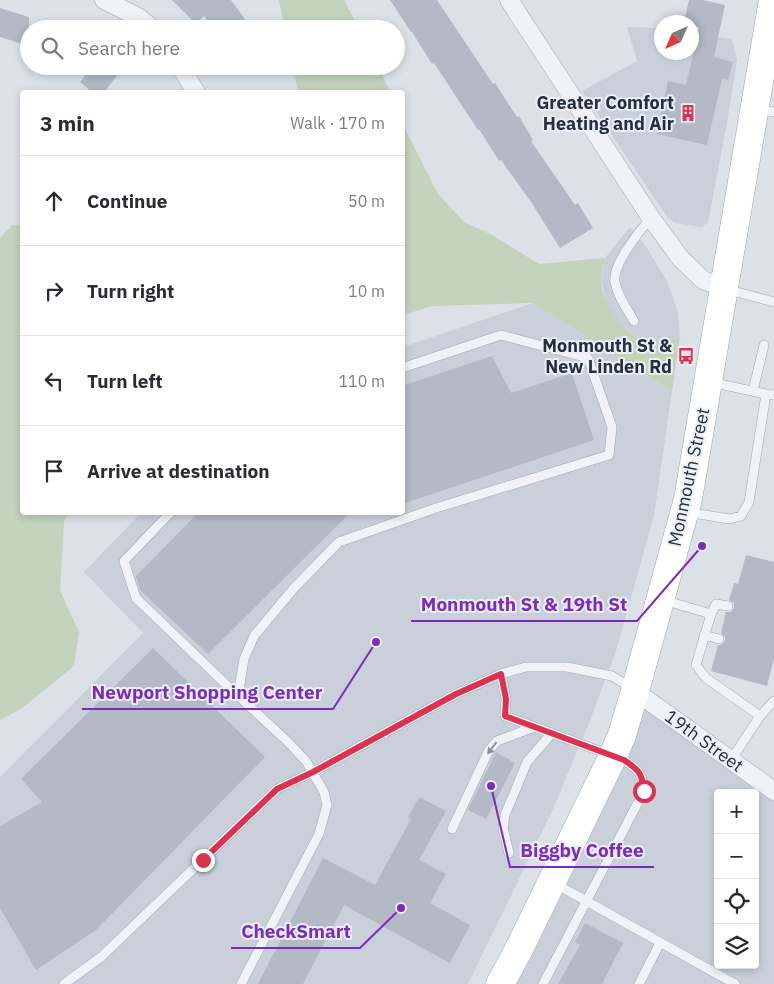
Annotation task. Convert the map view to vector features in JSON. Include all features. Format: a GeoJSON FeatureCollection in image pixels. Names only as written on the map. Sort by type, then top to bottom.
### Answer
{"type":"FeatureCollection","features":[{"type":"Feature","properties":{"kind":"main road","name":"Monmouth Street"},"geometry":{"type":"LineString","coordinates":[[504,982],[613,756],[622,735],[635,691],[684,511],[724,288],[764,111],[773,0]]}},
{"type":"Feature","properties":{"kind":"street"},"geometry":{"type":"LineString","coordinates":[[104,0],[142,20]]}},
{"type":"Feature","properties":{"kind":"street"},"geometry":{"type":"LineString","coordinates":[[510,0],[652,218],[681,259],[703,280],[724,288]]}},
{"type":"Feature","properties":{"kind":"street"},"geometry":{"type":"LineString","coordinates":[[186,75],[195,90]]}},
{"type":"Feature","properties":{"kind":"street","name":"19th Street"},"geometry":{"type":"LineString","coordinates":[[635,691],[774,791]]}},
{"type":"Feature","properties":{"kind":"lane"},"geometry":{"type":"LineString","coordinates":[[634,321],[619,296],[614,280],[620,264],[634,239],[652,218]]}},
{"type":"Feature","properties":{"kind":"lane"},"geometry":{"type":"LineString","coordinates":[[724,288],[770,301]]}},
{"type":"Feature","properties":{"kind":"lane"},"geometry":{"type":"LineString","coordinates":[[238,696],[244,659],[254,636],[294,588],[339,542],[436,508],[609,454],[612,427],[588,358],[500,335],[405,367]]}},
{"type":"Feature","properties":{"kind":"lane"},"geometry":{"type":"LineString","coordinates":[[753,391],[764,345]]}},
{"type":"Feature","properties":{"kind":"lane"},"geometry":{"type":"LineString","coordinates":[[684,511],[729,519],[741,516],[749,502],[770,395],[708,381]]}},
{"type":"Feature","properties":{"kind":"lane"},"geometry":{"type":"LineString","coordinates":[[168,515],[124,561],[136,598],[306,761],[324,792],[327,805],[319,834],[241,984]]}},
{"type":"Feature","properties":{"kind":"lane"},"geometry":{"type":"LineString","coordinates":[[660,599],[710,614]]}},
{"type":"Feature","properties":{"kind":"lane"},"geometry":{"type":"LineString","coordinates":[[728,606],[716,604],[710,614],[696,665],[706,678],[760,716]]}},
{"type":"Feature","properties":{"kind":"lane"},"geometry":{"type":"LineString","coordinates":[[704,635],[719,639]]}},
{"type":"Feature","properties":{"kind":"lane"},"geometry":{"type":"LineString","coordinates":[[64,984],[101,957],[277,789],[313,772],[456,694],[501,674],[526,667],[567,667],[612,676],[635,691]]}},
{"type":"Feature","properties":{"kind":"lane"},"geometry":{"type":"LineString","coordinates":[[501,674],[506,699],[505,716],[624,760],[638,770],[643,779],[644,791],[542,984]]}},
{"type":"Feature","properties":{"kind":"lane"},"geometry":{"type":"LineString","coordinates":[[731,760],[760,716],[774,701]]}},
{"type":"Feature","properties":{"kind":"lane"},"geometry":{"type":"LineString","coordinates":[[452,830],[489,750],[496,741],[534,727]]}},
{"type":"Feature","properties":{"kind":"lane"},"geometry":{"type":"LineString","coordinates":[[509,853],[503,828],[505,815],[527,762],[552,733]]}},
{"type":"Feature","properties":{"kind":"lane"},"geometry":{"type":"LineString","coordinates":[[551,882],[735,984]]}},
{"type":"Feature","properties":{"kind":"lane"},"geometry":{"type":"LineString","coordinates":[[639,984],[660,943]]}},
{"type":"Feature","properties":{"kind":"shaded area"},"geometry":{"type":"Polygon","coordinates":[[[627,27],[654,28],[654,60],[699,60],[699,34],[732,39],[737,60],[728,117],[708,223],[701,227],[676,223],[668,218],[582,91],[637,61],[627,27]]]}},
{"type":"Feature","properties":{"kind":"shaded area"},"geometry":{"type":"Polygon","coordinates":[[[630,227],[645,245],[667,281],[678,312],[680,337],[648,349],[614,316],[606,302],[601,278],[605,258],[630,227]]]}},
{"type":"Feature","properties":{"kind":"shaded area"},"geometry":{"type":"Polygon","coordinates":[[[533,303],[672,391],[654,516],[616,651],[589,723],[553,809],[468,984],[0,984],[0,777],[143,633],[84,572],[139,515],[405,515],[405,346],[533,303]]]}},
{"type":"Feature","properties":{"kind":"shaded area"},"geometry":{"type":"Polygon","coordinates":[[[635,691],[774,791],[774,984],[500,984],[635,691]]]}},
{"type":"Feature","properties":{"kind":"green space"},"geometry":{"type":"Polygon","coordinates":[[[279,0],[344,0],[354,20],[283,20],[279,0]]]}},
{"type":"Feature","properties":{"kind":"green space"},"geometry":{"type":"Polygon","coordinates":[[[295,75],[382,75],[389,90],[298,90],[295,75]]]}},
{"type":"Feature","properties":{"kind":"green space"},"geometry":{"type":"Polygon","coordinates":[[[405,129],[438,194],[464,222],[492,235],[539,264],[605,258],[601,276],[602,289],[610,309],[624,326],[648,349],[680,337],[672,391],[533,303],[432,306],[405,314],[405,129]]]}},
{"type":"Feature","properties":{"kind":"green space"},"geometry":{"type":"Polygon","coordinates":[[[12,225],[20,226],[20,515],[67,515],[64,522],[60,591],[79,632],[74,666],[21,709],[0,720],[0,238],[12,225]]]}},
{"type":"Feature","properties":{"kind":"building"},"geometry":{"type":"Polygon","coordinates":[[[172,0],[231,0],[245,20],[207,20],[204,16],[200,20],[192,20],[172,0]]]}},
{"type":"Feature","properties":{"kind":"building"},"geometry":{"type":"Polygon","coordinates":[[[390,0],[437,0],[493,84],[495,83],[517,117],[519,116],[533,140],[531,141],[575,205],[578,203],[593,228],[560,248],[531,202],[501,160],[499,161],[434,63],[432,64],[405,20],[390,0]]]}},
{"type":"Feature","properties":{"kind":"building"},"geometry":{"type":"Polygon","coordinates":[[[689,0],[703,0],[725,5],[714,57],[733,62],[728,80],[722,79],[707,145],[657,134],[668,81],[686,85],[692,60],[699,60],[699,15],[686,15],[689,0]]]}},
{"type":"Feature","properties":{"kind":"building"},"geometry":{"type":"Polygon","coordinates":[[[0,8],[29,17],[29,20],[20,20],[20,43],[0,37],[0,8]]]}},
{"type":"Feature","properties":{"kind":"building"},"geometry":{"type":"Polygon","coordinates":[[[86,75],[118,75],[106,90],[90,90],[80,82],[86,75]]]}},
{"type":"Feature","properties":{"kind":"building"},"geometry":{"type":"Polygon","coordinates":[[[492,356],[511,393],[572,373],[594,440],[405,503],[405,385],[492,356]]]}},
{"type":"Feature","properties":{"kind":"building"},"geometry":{"type":"Polygon","coordinates":[[[196,515],[348,515],[208,654],[140,590],[136,576],[196,515]]]}},
{"type":"Feature","properties":{"kind":"building"},"geometry":{"type":"Polygon","coordinates":[[[746,555],[774,562],[774,659],[767,686],[711,671],[718,645],[725,641],[725,637],[721,633],[726,612],[731,612],[734,608],[734,603],[729,600],[734,583],[738,584],[746,555]]]}},
{"type":"Feature","properties":{"kind":"building"},"geometry":{"type":"Polygon","coordinates":[[[153,648],[265,757],[96,930],[36,970],[0,908],[0,826],[42,802],[21,779],[153,648]]]}},
{"type":"Feature","properties":{"kind":"building"},"geometry":{"type":"Polygon","coordinates":[[[496,752],[515,763],[486,819],[468,810],[496,752]]]}},
{"type":"Feature","properties":{"kind":"building"},"geometry":{"type":"Polygon","coordinates":[[[419,797],[446,811],[419,860],[446,874],[430,903],[470,925],[450,963],[344,905],[303,984],[258,984],[323,858],[375,885],[411,819],[408,817],[419,797]]]}},
{"type":"Feature","properties":{"kind":"building"},"geometry":{"type":"Polygon","coordinates":[[[585,923],[623,943],[602,984],[558,984],[580,945],[575,942],[585,923]]]}},
{"type":"Feature","properties":{"kind":"place","name":"Greater Comfort Heating and Air"},"geometry":{"type":"Point","coordinates":[688,113]}},
{"type":"Feature","properties":{"kind":"place","name":"Monmouth St & New Linden Rd"},"geometry":{"type":"Point","coordinates":[686,356]}},
{"type":"Feature","properties":{"kind":"place","name":"Monmouth St & 19th St"},"geometry":{"type":"Point","coordinates":[702,546]}},
{"type":"Feature","properties":{"kind":"place","name":"Newport Shopping Center"},"geometry":{"type":"Point","coordinates":[376,642]}},
{"type":"Feature","properties":{"kind":"place","name":"Biggby Coffee"},"geometry":{"type":"Point","coordinates":[491,786]}},
{"type":"Feature","properties":{"kind":"place","name":"CheckSmart"},"geometry":{"type":"Point","coordinates":[401,908]}},
{"type":"Feature","properties":{"kind":"route"},"geometry":{"type":"LineString","coordinates":[[203,860],[277,789],[313,772],[456,694],[501,674],[506,699],[505,716],[624,760],[638,770],[643,779],[644,791]]}}]}
